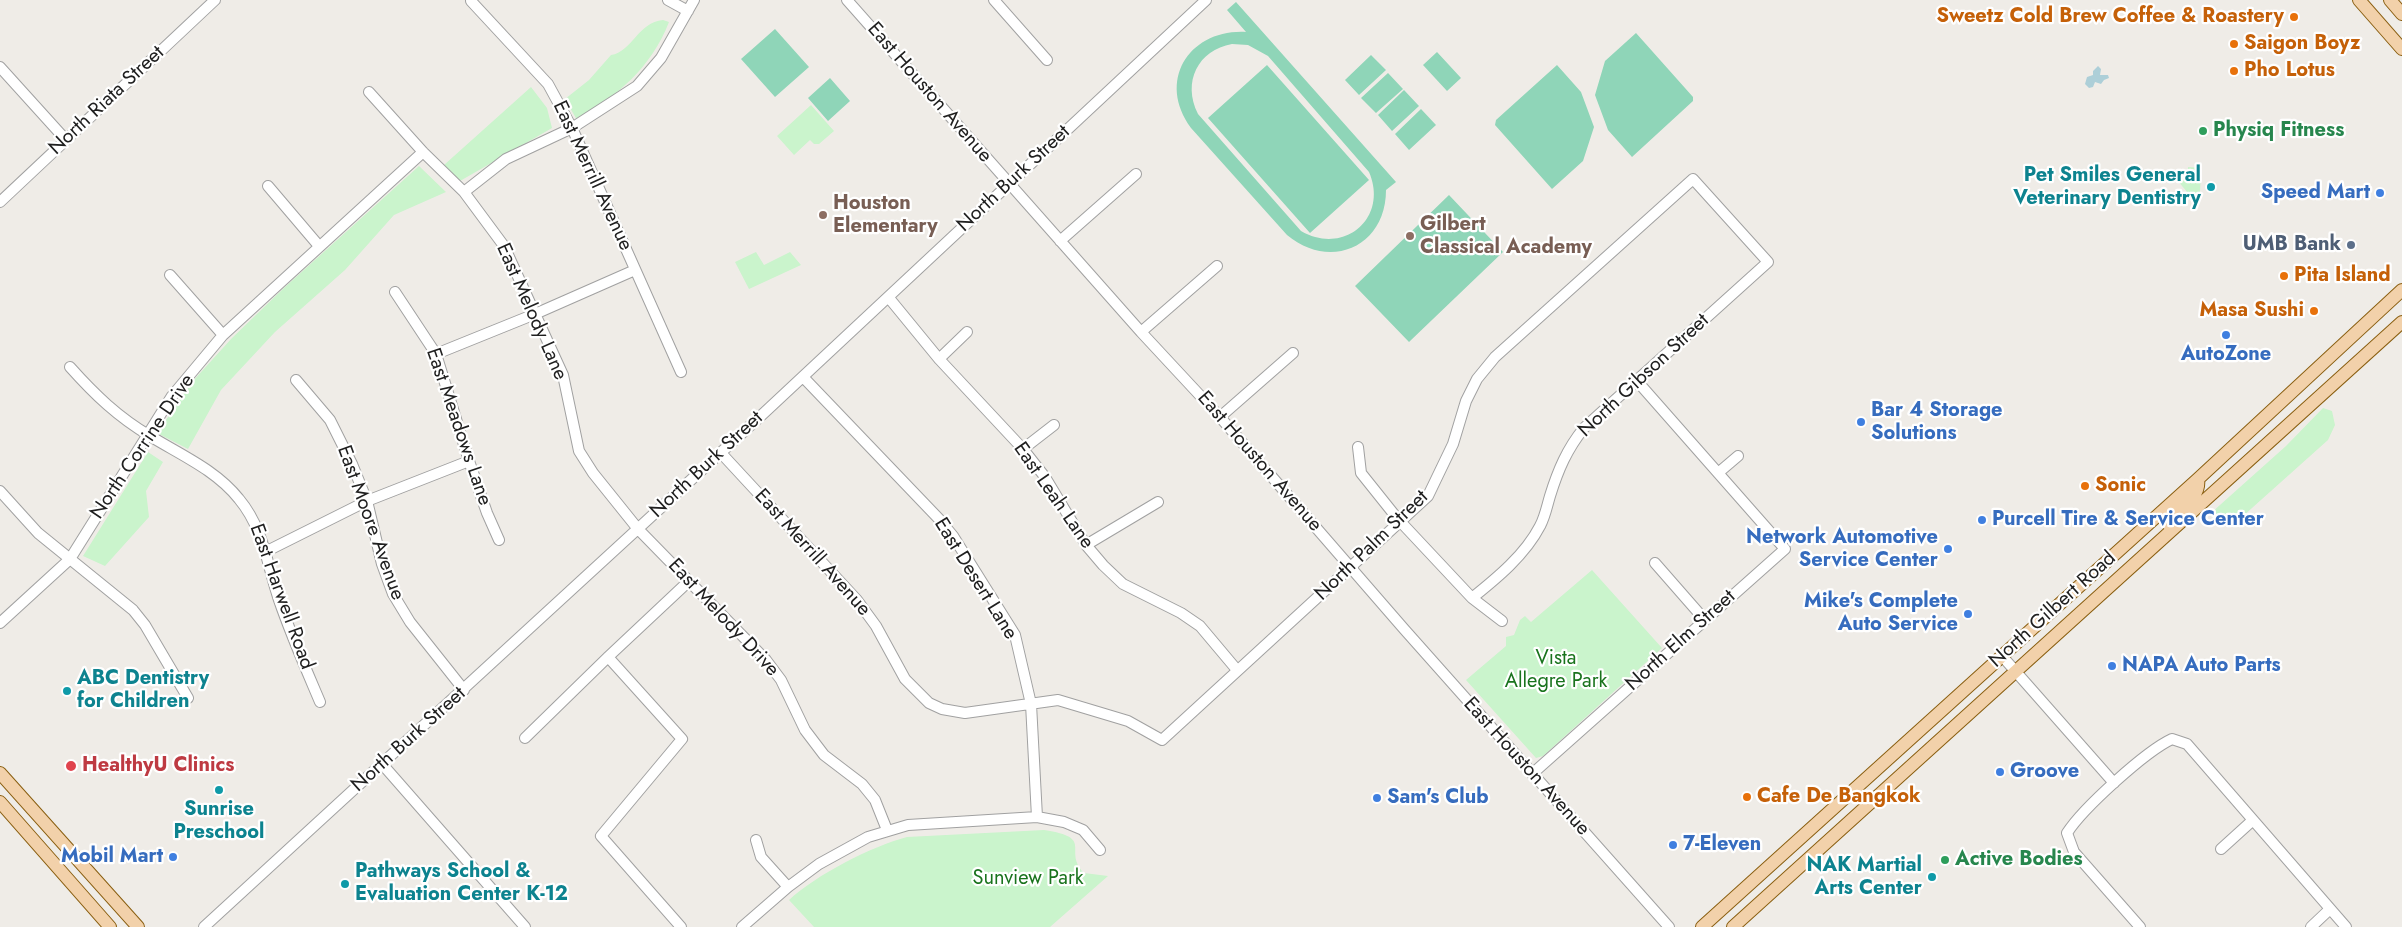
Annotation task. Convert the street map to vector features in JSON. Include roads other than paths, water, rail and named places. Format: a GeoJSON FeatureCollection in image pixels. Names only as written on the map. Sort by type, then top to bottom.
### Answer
{"type":"FeatureCollection","features":[{"type":"Feature","properties":{"kind":"main road"},"geometry":{"type":"LineString","coordinates":[[2359,0],[2402,49]]}},
{"type":"Feature","properties":{"kind":"main road"},"geometry":{"type":"LineString","coordinates":[[2390,0],[2402,14]]}},
{"type":"Feature","properties":{"kind":"main road","name":"North Gilbert Road"},"geometry":{"type":"LineString","coordinates":[[1702,927],[2198,479],[2402,290]]}},
{"type":"Feature","properties":{"kind":"main road","name":"North Gilbert Road"},"geometry":{"type":"LineString","coordinates":[[1733,927],[2402,322]]}},
{"type":"Feature","properties":{"kind":"main road"},"geometry":{"type":"LineString","coordinates":[[2171,530],[2168,523],[2169,519],[2197,494],[2200,488],[2198,479]]}},
{"type":"Feature","properties":{"kind":"main road"},"geometry":{"type":"LineString","coordinates":[[1918,732],[1931,747]]}},
{"type":"Feature","properties":{"kind":"main road"},"geometry":{"type":"LineString","coordinates":[[0,773],[138,927]]}},
{"type":"Feature","properties":{"kind":"main road"},"geometry":{"type":"LineString","coordinates":[[0,802],[110,927]]}},
{"type":"Feature","properties":{"kind":"street","name":"North Riata Street"},"geometry":{"type":"LineString","coordinates":[[0,202],[215,0]]}},
{"type":"Feature","properties":{"kind":"street"},"geometry":{"type":"LineString","coordinates":[[668,0],[688,12]]}},
{"type":"Feature","properties":{"kind":"street"},"geometry":{"type":"LineString","coordinates":[[464,192],[506,159],[572,128],[637,86],[661,58],[694,0]]}},
{"type":"Feature","properties":{"kind":"street","name":"East Houston Avenue"},"geometry":{"type":"LineString","coordinates":[[847,0],[1141,332],[1220,417],[1668,927]]}},
{"type":"Feature","properties":{"kind":"street"},"geometry":{"type":"LineString","coordinates":[[994,0],[1047,60]]}},
{"type":"Feature","properties":{"kind":"street","name":"North Burk Street"},"geometry":{"type":"LineString","coordinates":[[204,927],[889,298],[1206,0]]}},
{"type":"Feature","properties":{"kind":"street","name":"East Merrill Avenue"},"geometry":{"type":"LineString","coordinates":[[471,1],[548,84],[572,128],[681,372]]}},
{"type":"Feature","properties":{"kind":"street"},"geometry":{"type":"LineString","coordinates":[[0,66],[66,140]]}},
{"type":"Feature","properties":{"kind":"street","name":"East Melody Lane"},"geometry":{"type":"LineString","coordinates":[[369,92],[423,152],[464,192],[504,246],[563,375],[579,451],[638,529]]}},
{"type":"Feature","properties":{"kind":"street","name":"North Corrine Drive"},"geometry":{"type":"LineString","coordinates":[[0,623],[70,559],[108,495],[148,436],[172,396],[223,335],[423,152]]}},
{"type":"Feature","properties":{"kind":"street"},"geometry":{"type":"LineString","coordinates":[[1060,241],[1136,174]]}},
{"type":"Feature","properties":{"kind":"street","name":"North Palm Street"},"geometry":{"type":"LineString","coordinates":[[1162,740],[1428,496],[1453,444],[1466,401],[1477,380],[1495,357],[1693,179],[1768,262]]}},
{"type":"Feature","properties":{"kind":"street"},"geometry":{"type":"LineString","coordinates":[[268,186],[319,246]]}},
{"type":"Feature","properties":{"kind":"street","name":"North Gibson Street"},"geometry":{"type":"LineString","coordinates":[[1472,598],[1499,576],[1516,558],[1540,526],[1560,465],[1569,446],[1584,428],[1768,262]]}},
{"type":"Feature","properties":{"kind":"street"},"geometry":{"type":"LineString","coordinates":[[1141,332],[1217,266]]}},
{"type":"Feature","properties":{"kind":"street"},"geometry":{"type":"LineString","coordinates":[[436,354],[535,314],[635,270]]}},
{"type":"Feature","properties":{"kind":"street"},"geometry":{"type":"LineString","coordinates":[[170,275],[223,335]]}},
{"type":"Feature","properties":{"kind":"street","name":"East Meadows Lane"},"geometry":{"type":"LineString","coordinates":[[395,292],[436,354],[469,461],[487,513],[499,540]]}},
{"type":"Feature","properties":{"kind":"street","name":"East Leah Lane"},"geometry":{"type":"LineString","coordinates":[[889,298],[939,359],[1023,449],[1045,476],[1086,545],[1123,584],[1181,613],[1200,626],[1237,670]]}},
{"type":"Feature","properties":{"kind":"street"},"geometry":{"type":"LineString","coordinates":[[939,359],[967,332]]}},
{"type":"Feature","properties":{"kind":"street"},"geometry":{"type":"LineString","coordinates":[[1220,417],[1293,353]]}},
{"type":"Feature","properties":{"kind":"street","name":"East Harwell Road"},"geometry":{"type":"LineString","coordinates":[[70,367],[98,399],[148,436],[217,476],[239,499],[256,522],[279,599],[320,702]]}},
{"type":"Feature","properties":{"kind":"street","name":"East Desert Lane"},"geometry":{"type":"LineString","coordinates":[[803,377],[953,536],[1014,635],[1031,704],[1037,817]]}},
{"type":"Feature","properties":{"kind":"street","name":"East Moore Avenue"},"geometry":{"type":"LineString","coordinates":[[296,380],[330,420],[352,464],[367,502],[382,564],[393,594],[410,622],[464,690]]}},
{"type":"Feature","properties":{"kind":"street"},"geometry":{"type":"LineString","coordinates":[[1637,381],[1718,473],[1738,456]]}},
{"type":"Feature","properties":{"kind":"street"},"geometry":{"type":"LineString","coordinates":[[1023,449],[1054,425]]}},
{"type":"Feature","properties":{"kind":"street"},"geometry":{"type":"LineString","coordinates":[[1358,447],[1361,473],[1401,521],[1472,598],[1502,621]]}},
{"type":"Feature","properties":{"kind":"street","name":"East Merrill Avenue"},"geometry":{"type":"LineString","coordinates":[[721,452],[857,600],[876,626],[906,679],[929,703],[942,709],[965,713],[1058,700],[1128,721],[1162,740]]}},
{"type":"Feature","properties":{"kind":"street"},"geometry":{"type":"LineString","coordinates":[[266,551],[367,502],[469,461]]}},
{"type":"Feature","properties":{"kind":"street","name":"North Elm Street"},"geometry":{"type":"LineString","coordinates":[[1532,774],[1704,619],[1785,549],[1718,473]]}},
{"type":"Feature","properties":{"kind":"street"},"geometry":{"type":"LineString","coordinates":[[0,491],[38,533],[133,610],[145,626],[188,698]]}},
{"type":"Feature","properties":{"kind":"street"},"geometry":{"type":"LineString","coordinates":[[1086,545],[1158,502]]}},
{"type":"Feature","properties":{"kind":"street","name":"East Melody Drive"},"geometry":{"type":"LineString","coordinates":[[638,529],[766,660],[781,680],[805,730],[824,755],[862,784],[875,800],[887,830]]}},
{"type":"Feature","properties":{"kind":"street"},"geometry":{"type":"LineString","coordinates":[[1655,563],[1704,619]]}},
{"type":"Feature","properties":{"kind":"street"},"geometry":{"type":"LineString","coordinates":[[525,738],[689,581]]}},
{"type":"Feature","properties":{"kind":"street"},"geometry":{"type":"LineString","coordinates":[[2002,656],[2114,784]]}},
{"type":"Feature","properties":{"kind":"street"},"geometry":{"type":"LineString","coordinates":[[608,657],[682,739],[601,836],[681,927]]}},
{"type":"Feature","properties":{"kind":"street"},"geometry":{"type":"LineString","coordinates":[[2140,927],[2074,852],[2067,833],[2074,823],[2114,784],[2158,745],[2172,739],[2187,744],[2346,927]]}},
{"type":"Feature","properties":{"kind":"street"},"geometry":{"type":"LineString","coordinates":[[383,764],[525,927]]}},
{"type":"Feature","properties":{"kind":"street"},"geometry":{"type":"LineString","coordinates":[[742,927],[788,887],[819,864],[868,837],[908,825],[1037,817],[1064,822],[1083,830],[1100,850]]}},
{"type":"Feature","properties":{"kind":"street"},"geometry":{"type":"LineString","coordinates":[[2221,849],[2253,820]]}},
{"type":"Feature","properties":{"kind":"street"},"geometry":{"type":"LineString","coordinates":[[756,840],[761,857],[788,887]]}},
{"type":"Feature","properties":{"kind":"street"},"geometry":{"type":"LineString","coordinates":[[2310,927],[2330,909]]}},
{"type":"Feature","properties":{"kind":"water"},"geometry":{"type":"Polygon","coordinates":[[[2098,66],[2101,69],[2100,75],[2108,75],[2109,78],[2101,84],[2095,82],[2093,87],[2089,88],[2085,84],[2087,77],[2093,75],[2093,71],[2098,66]]]}},
{"type":"Feature","properties":{"kind":"place","name":"Sweetz Cold Brew Coffee & Roastery"},"geometry":{"type":"Point","coordinates":[2294,17]}},
{"type":"Feature","properties":{"kind":"place","name":"Saigon Boyz"},"geometry":{"type":"Point","coordinates":[2234,44]}},
{"type":"Feature","properties":{"kind":"place","name":"Pho Lotus"},"geometry":{"type":"Point","coordinates":[2234,71]}},
{"type":"Feature","properties":{"kind":"place","name":"Physiq Fitness"},"geometry":{"type":"Point","coordinates":[2203,131]}},
{"type":"Feature","properties":{"kind":"place","name":"Pet Smiles General Veterinary Dentistry"},"geometry":{"type":"Point","coordinates":[2211,187]}},
{"type":"Feature","properties":{"kind":"place","name":"Speed Mart"},"geometry":{"type":"Point","coordinates":[2380,193]}},
{"type":"Feature","properties":{"kind":"place","name":"Houston Elementary"},"geometry":{"type":"Point","coordinates":[823,215]}},
{"type":"Feature","properties":{"kind":"place","name":"Gilbert Classical Academy"},"geometry":{"type":"Point","coordinates":[1410,236]}},
{"type":"Feature","properties":{"kind":"place","name":"UMB Bank"},"geometry":{"type":"Point","coordinates":[2351,245]}},
{"type":"Feature","properties":{"kind":"place","name":"Pita Island"},"geometry":{"type":"Point","coordinates":[2284,276]}},
{"type":"Feature","properties":{"kind":"place","name":"Masa Sushi"},"geometry":{"type":"Point","coordinates":[2314,311]}},
{"type":"Feature","properties":{"kind":"place","name":"AutoZone"},"geometry":{"type":"Point","coordinates":[2226,335]}},
{"type":"Feature","properties":{"kind":"place","name":"Bar 4 Storage Solutions"},"geometry":{"type":"Point","coordinates":[1861,422]}},
{"type":"Feature","properties":{"kind":"place","name":"Sonic"},"geometry":{"type":"Point","coordinates":[2085,486]}},
{"type":"Feature","properties":{"kind":"place","name":"Purcell Tire & Service Center"},"geometry":{"type":"Point","coordinates":[1982,520]}},
{"type":"Feature","properties":{"kind":"place","name":"Network Automotive Service Center"},"geometry":{"type":"Point","coordinates":[1948,549]}},
{"type":"Feature","properties":{"kind":"place","name":"Mike's Complete Auto Service"},"geometry":{"type":"Point","coordinates":[1968,614]}},
{"type":"Feature","properties":{"kind":"place","name":"NAPA Auto Parts"},"geometry":{"type":"Point","coordinates":[2112,666]}},
{"type":"Feature","properties":{"kind":"place","name":"ABC Dentistry for Children"},"geometry":{"type":"Point","coordinates":[67,691]}},
{"type":"Feature","properties":{"kind":"place","name":"HealthyU Clinics"},"geometry":{"type":"Point","coordinates":[71,766]}},
{"type":"Feature","properties":{"kind":"place","name":"Groove"},"geometry":{"type":"Point","coordinates":[2000,772]}},
{"type":"Feature","properties":{"kind":"place","name":"Sunrise Preschool"},"geometry":{"type":"Point","coordinates":[219,790]}},
{"type":"Feature","properties":{"kind":"place","name":"Cafe De Bangkok"},"geometry":{"type":"Point","coordinates":[1747,797]}},
{"type":"Feature","properties":{"kind":"place","name":"Sam's Club"},"geometry":{"type":"Point","coordinates":[1377,798]}},
{"type":"Feature","properties":{"kind":"place","name":"7-Eleven"},"geometry":{"type":"Point","coordinates":[1673,845]}},
{"type":"Feature","properties":{"kind":"place","name":"Mobil Mart"},"geometry":{"type":"Point","coordinates":[173,857]}},
{"type":"Feature","properties":{"kind":"place","name":"Active Bodies"},"geometry":{"type":"Point","coordinates":[1945,860]}},
{"type":"Feature","properties":{"kind":"place","name":"NAK Martial Arts Center"},"geometry":{"type":"Point","coordinates":[1932,877]}},
{"type":"Feature","properties":{"kind":"place","name":"Pathways School & Evaluation Center K-12"},"geometry":{"type":"Point","coordinates":[345,884]}},
{"type":"Feature","properties":{"kind":"park label","name":"Vista Allegre Park"},"geometry":{"type":"Point","coordinates":[1556,670]}},
{"type":"Feature","properties":{"kind":"park label","name":"Sunview Park"},"geometry":{"type":"Point","coordinates":[1028,879]}}]}
